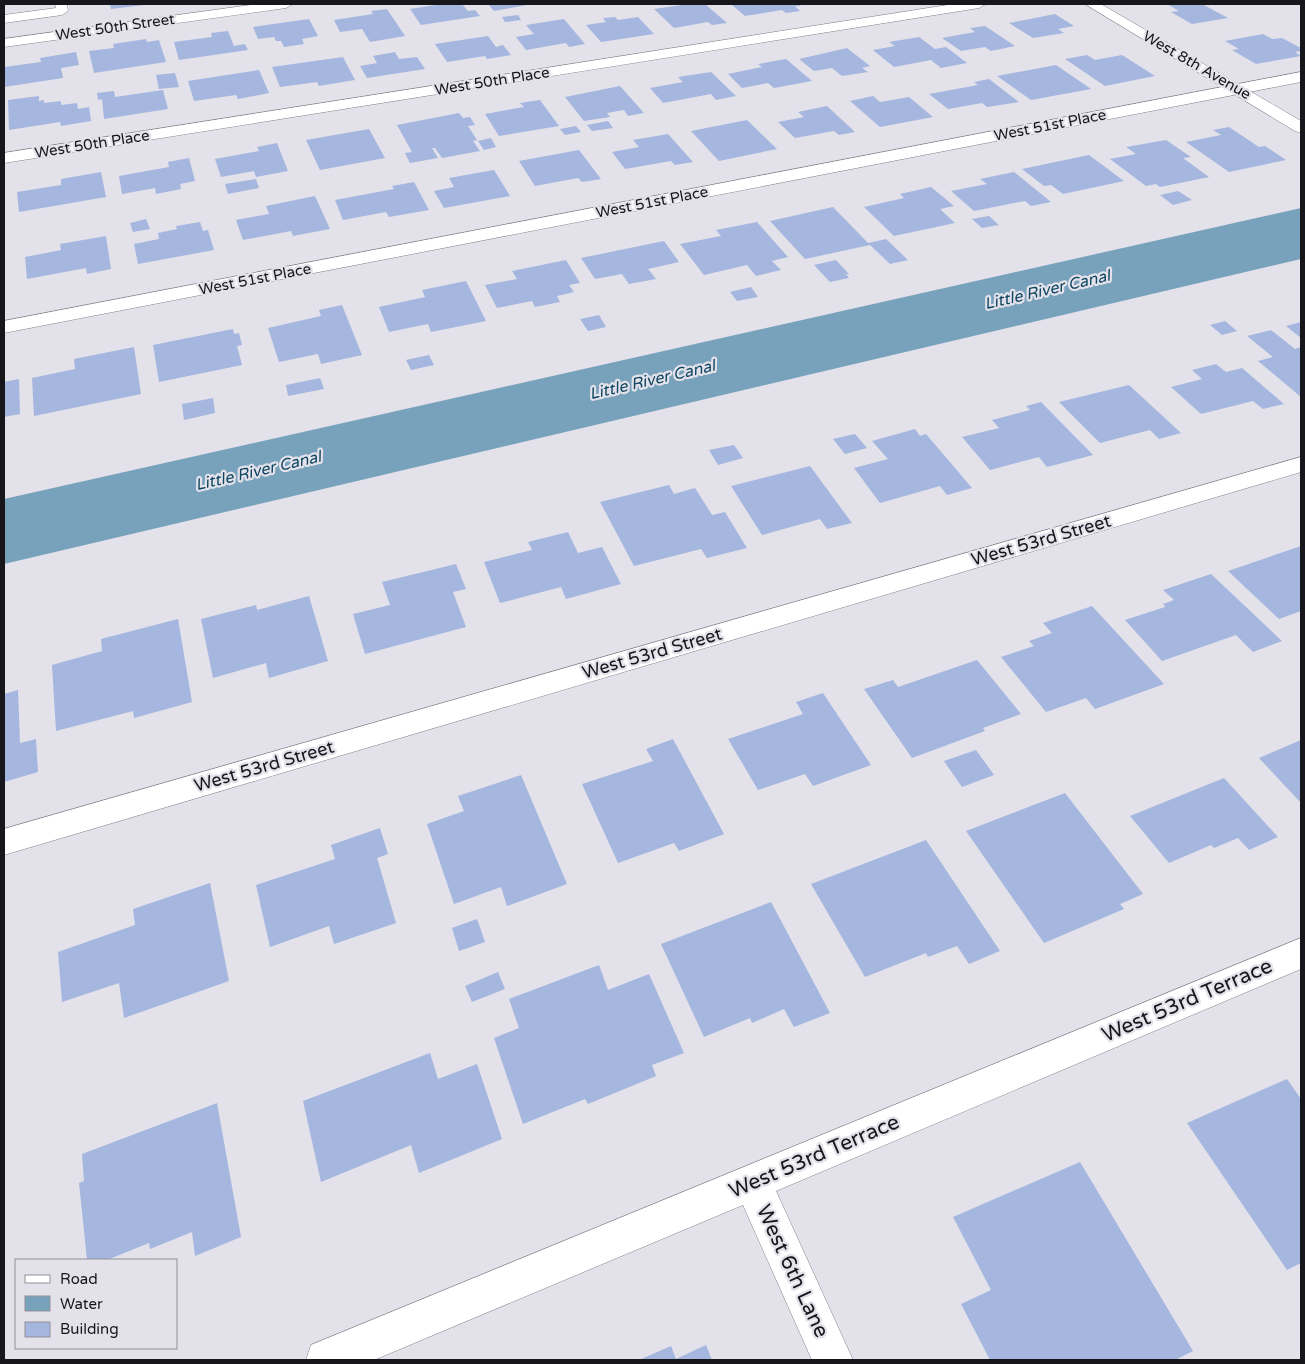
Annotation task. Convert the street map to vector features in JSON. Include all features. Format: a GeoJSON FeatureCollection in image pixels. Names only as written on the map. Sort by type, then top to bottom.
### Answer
{"type":"FeatureCollection","features":[{"type":"Feature","properties":{"kind":"street","name":"West 50th Street"},"geometry":{"type":"LineString","coordinates":[[4,43],[286,4]]}},
{"type":"Feature","properties":{"kind":"street","name":"West 50th Place"},"geometry":{"type":"LineString","coordinates":[[4,158],[979,4]]}},
{"type":"Feature","properties":{"kind":"street","name":"West 8th Avenue"},"geometry":{"type":"LineString","coordinates":[[1092,4],[1301,128]]}},
{"type":"Feature","properties":{"kind":"street","name":"West 51st Place"},"geometry":{"type":"LineString","coordinates":[[4,328],[1301,77]]}},
{"type":"Feature","properties":{"kind":"street","name":"West 53rd Street"},"geometry":{"type":"LineString","coordinates":[[4,842],[1301,464]]}},
{"type":"Feature","properties":{"kind":"street","name":"West 53rd Terrace"},"geometry":{"type":"LineString","coordinates":[[326,1360],[1301,953]]}},
{"type":"Feature","properties":{"kind":"street","name":"West 6th Lane"},"geometry":{"type":"LineString","coordinates":[[752,1182],[834,1360]]}},
{"type":"Feature","properties":{"kind":"lane"},"geometry":{"type":"LineString","coordinates":[[4,19],[62,10],[61,4]]}},
{"type":"Feature","properties":{"kind":"water","name":"Little River Canal"},"geometry":{"type":"Polygon","coordinates":[[[1301,208],[1301,259],[4,564],[4,499],[1301,208]]]}},
{"type":"Feature","properties":{"kind":"building"},"geometry":{"type":"Polygon","coordinates":[[[110,4],[144,4],[144,5],[111,9],[110,4]]]}},
{"type":"Feature","properties":{"kind":"building"},"geometry":{"type":"Polygon","coordinates":[[[442,4],[462,4],[468,11],[475,10],[480,16],[421,25],[410,9],[442,4]]]}},
{"type":"Feature","properties":{"kind":"building"},"geometry":{"type":"Polygon","coordinates":[[[488,4],[527,4],[527,5],[494,11],[488,4]]]}},
{"type":"Feature","properties":{"kind":"building"},"geometry":{"type":"Polygon","coordinates":[[[689,4],[705,4],[727,23],[712,25],[708,22],[674,28],[654,9],[689,4]]]}},
{"type":"Feature","properties":{"kind":"building"},"geometry":{"type":"Polygon","coordinates":[[[731,4],[799,4],[801,6],[795,6],[800,11],[786,13],[782,10],[745,16],[731,4]]]}},
{"type":"Feature","properties":{"kind":"building"},"geometry":{"type":"Polygon","coordinates":[[[1167,4],[1202,4],[1228,18],[1192,24],[1171,12],[1179,11],[1167,4]]]}},
{"type":"Feature","properties":{"kind":"building"},"geometry":{"type":"Polygon","coordinates":[[[387,9],[405,36],[370,42],[362,29],[340,32],[334,20],[373,14],[371,11],[387,9]]]}},
{"type":"Feature","properties":{"kind":"building"},"geometry":{"type":"Polygon","coordinates":[[[1055,14],[1074,26],[1058,29],[1064,33],[1033,38],[1009,23],[1055,14]]]}},
{"type":"Feature","properties":{"kind":"building"},"geometry":{"type":"Polygon","coordinates":[[[518,15],[521,20],[505,22],[502,17],[518,15]]]}},
{"type":"Feature","properties":{"kind":"building"},"geometry":{"type":"Polygon","coordinates":[[[615,17],[618,20],[638,17],[654,34],[601,42],[586,25],[606,22],[603,18],[615,17]]]}},
{"type":"Feature","properties":{"kind":"building"},"geometry":{"type":"Polygon","coordinates":[[[309,19],[318,36],[302,39],[304,44],[284,47],[281,41],[276,41],[274,37],[258,39],[253,27],[309,19]]]}},
{"type":"Feature","properties":{"kind":"building"},"geometry":{"type":"Polygon","coordinates":[[[564,19],[585,44],[569,47],[566,43],[526,50],[516,37],[534,34],[526,25],[564,19]]]}},
{"type":"Feature","properties":{"kind":"building"},"geometry":{"type":"Polygon","coordinates":[[[985,26],[1015,46],[991,51],[985,47],[961,51],[942,38],[975,32],[970,28],[985,26]]]}},
{"type":"Feature","properties":{"kind":"building"},"geometry":{"type":"Polygon","coordinates":[[[228,31],[234,46],[245,44],[248,50],[179,60],[174,42],[212,37],[211,33],[228,31]]]}},
{"type":"Feature","properties":{"kind":"building"},"geometry":{"type":"Polygon","coordinates":[[[1263,34],[1272,39],[1282,38],[1301,48],[1301,51],[1295,52],[1301,56],[1256,64],[1232,50],[1239,49],[1225,41],[1263,34]]]}},
{"type":"Feature","properties":{"kind":"building"},"geometry":{"type":"Polygon","coordinates":[[[488,36],[496,47],[503,45],[511,55],[487,59],[485,56],[447,62],[435,44],[488,36]]]}},
{"type":"Feature","properties":{"kind":"building"},"geometry":{"type":"Polygon","coordinates":[[[919,37],[935,49],[946,47],[967,63],[941,68],[931,60],[894,67],[873,50],[895,46],[889,42],[919,37]]]}},
{"type":"Feature","properties":{"kind":"building"},"geometry":{"type":"Polygon","coordinates":[[[146,39],[147,42],[159,40],[166,62],[94,73],[89,51],[114,48],[113,44],[146,39]]]}},
{"type":"Feature","properties":{"kind":"building"},"geometry":{"type":"Polygon","coordinates":[[[847,48],[870,66],[862,68],[868,72],[842,76],[832,68],[814,71],[799,59],[847,48]]]}},
{"type":"Feature","properties":{"kind":"building"},"geometry":{"type":"Polygon","coordinates":[[[76,52],[79,65],[61,68],[63,78],[4,87],[4,67],[41,62],[40,58],[76,52]]]}},
{"type":"Feature","properties":{"kind":"building"},"geometry":{"type":"Polygon","coordinates":[[[395,52],[399,59],[417,57],[425,69],[367,78],[360,66],[377,63],[373,56],[395,52]]]}},
{"type":"Feature","properties":{"kind":"building"},"geometry":{"type":"Polygon","coordinates":[[[1087,55],[1095,60],[1122,55],[1155,76],[1105,86],[1065,59],[1087,55]]]}},
{"type":"Feature","properties":{"kind":"building"},"geometry":{"type":"Polygon","coordinates":[[[343,57],[355,80],[319,86],[317,82],[280,87],[272,67],[343,57]]]}},
{"type":"Feature","properties":{"kind":"building"},"geometry":{"type":"Polygon","coordinates":[[[786,59],[812,81],[774,88],[768,83],[742,88],[728,74],[762,67],[758,64],[786,59]]]}},
{"type":"Feature","properties":{"kind":"building"},"geometry":{"type":"Polygon","coordinates":[[[1056,65],[1091,89],[1031,100],[997,76],[1056,65]]]}},
{"type":"Feature","properties":{"kind":"building"},"geometry":{"type":"Polygon","coordinates":[[[259,70],[269,93],[238,99],[236,95],[194,101],[188,81],[259,70]]]}},
{"type":"Feature","properties":{"kind":"building"},"geometry":{"type":"Polygon","coordinates":[[[711,72],[736,96],[716,100],[711,94],[663,103],[650,88],[683,82],[678,77],[711,72]]]}},
{"type":"Feature","properties":{"kind":"building"},"geometry":{"type":"Polygon","coordinates":[[[175,73],[179,87],[159,89],[156,75],[175,73]]]}},
{"type":"Feature","properties":{"kind":"building"},"geometry":{"type":"Polygon","coordinates":[[[989,79],[1019,102],[987,107],[982,103],[948,109],[929,94],[978,85],[974,82],[989,79]]]}},
{"type":"Feature","properties":{"kind":"building"},"geometry":{"type":"Polygon","coordinates":[[[620,86],[644,113],[628,116],[624,110],[607,113],[610,117],[584,121],[565,97],[620,86]]]}},
{"type":"Feature","properties":{"kind":"building"},"geometry":{"type":"Polygon","coordinates":[[[163,90],[168,109],[104,119],[102,99],[98,100],[97,93],[114,91],[115,97],[163,90]]]}},
{"type":"Feature","properties":{"kind":"building"},"geometry":{"type":"Polygon","coordinates":[[[39,96],[39,101],[44,100],[44,103],[61,101],[61,105],[77,103],[78,109],[89,107],[91,121],[61,126],[60,122],[9,130],[8,100],[39,96]]]}},
{"type":"Feature","properties":{"kind":"building"},"geometry":{"type":"Polygon","coordinates":[[[873,96],[880,102],[909,97],[933,117],[880,127],[850,101],[873,96]]]}},
{"type":"Feature","properties":{"kind":"building"},"geometry":{"type":"Polygon","coordinates":[[[540,100],[559,126],[499,136],[485,114],[524,107],[520,103],[540,100]]]}},
{"type":"Feature","properties":{"kind":"building"},"geometry":{"type":"Polygon","coordinates":[[[827,106],[855,132],[839,135],[834,131],[795,138],[778,122],[804,117],[798,112],[827,106]]]}},
{"type":"Feature","properties":{"kind":"building"},"geometry":{"type":"Polygon","coordinates":[[[459,113],[463,118],[470,117],[475,125],[468,126],[477,140],[473,141],[480,151],[442,158],[435,148],[432,148],[438,158],[410,163],[405,153],[412,152],[397,125],[459,113]]]}},
{"type":"Feature","properties":{"kind":"building"},"geometry":{"type":"Polygon","coordinates":[[[747,120],[777,149],[719,161],[691,131],[747,120]]]}},
{"type":"Feature","properties":{"kind":"building"},"geometry":{"type":"Polygon","coordinates":[[[608,121],[613,128],[592,131],[587,125],[608,121]]]}},
{"type":"Feature","properties":{"kind":"building"},"geometry":{"type":"Polygon","coordinates":[[[576,126],[581,132],[565,135],[560,129],[576,126]]]}},
{"type":"Feature","properties":{"kind":"building"},"geometry":{"type":"Polygon","coordinates":[[[1229,127],[1259,147],[1265,146],[1286,160],[1229,172],[1186,142],[1221,135],[1213,130],[1229,127]]]}},
{"type":"Feature","properties":{"kind":"building"},"geometry":{"type":"Polygon","coordinates":[[[369,129],[385,158],[320,170],[306,140],[369,129]]]}},
{"type":"Feature","properties":{"kind":"building"},"geometry":{"type":"Polygon","coordinates":[[[668,134],[693,162],[675,165],[671,161],[625,169],[612,152],[639,147],[633,140],[668,134]]]}},
{"type":"Feature","properties":{"kind":"building"},"geometry":{"type":"Polygon","coordinates":[[[491,138],[496,147],[484,150],[478,141],[491,138]]]}},
{"type":"Feature","properties":{"kind":"building"},"geometry":{"type":"Polygon","coordinates":[[[1166,140],[1191,157],[1183,158],[1209,177],[1160,187],[1156,184],[1146,186],[1110,159],[1136,154],[1126,147],[1166,140]]]}},
{"type":"Feature","properties":{"kind":"building"},"geometry":{"type":"Polygon","coordinates":[[[277,143],[288,171],[256,177],[254,171],[221,177],[215,159],[259,151],[257,147],[277,143]]]}},
{"type":"Feature","properties":{"kind":"building"},"geometry":{"type":"Polygon","coordinates":[[[579,150],[601,179],[582,182],[578,178],[535,186],[519,161],[579,150]]]}},
{"type":"Feature","properties":{"kind":"building"},"geometry":{"type":"Polygon","coordinates":[[[1089,155],[1124,181],[1063,194],[1051,185],[1044,186],[1022,169],[1089,155]]]}},
{"type":"Feature","properties":{"kind":"building"},"geometry":{"type":"Polygon","coordinates":[[[189,158],[195,181],[180,184],[181,189],[156,194],[155,188],[122,194],[119,176],[169,167],[168,162],[189,158]]]}},
{"type":"Feature","properties":{"kind":"building"},"geometry":{"type":"Polygon","coordinates":[[[494,170],[510,196],[444,208],[434,191],[454,187],[449,178],[494,170]]]}},
{"type":"Feature","properties":{"kind":"building"},"geometry":{"type":"Polygon","coordinates":[[[101,172],[106,197],[19,212],[17,192],[61,185],[61,179],[101,172]]]}},
{"type":"Feature","properties":{"kind":"building"},"geometry":{"type":"Polygon","coordinates":[[[1014,172],[1051,202],[1031,206],[1025,201],[974,211],[951,191],[987,184],[980,179],[1014,172]]]}},
{"type":"Feature","properties":{"kind":"building"},"geometry":{"type":"Polygon","coordinates":[[[256,179],[259,188],[228,194],[225,184],[256,179]]]}},
{"type":"Feature","properties":{"kind":"building"},"geometry":{"type":"Polygon","coordinates":[[[414,182],[429,210],[389,217],[386,212],[343,220],[335,200],[394,189],[392,186],[414,182]]]}},
{"type":"Feature","properties":{"kind":"building"},"geometry":{"type":"Polygon","coordinates":[[[931,187],[954,206],[940,209],[955,223],[894,236],[864,207],[904,198],[900,194],[931,187]]]}},
{"type":"Feature","properties":{"kind":"building"},"geometry":{"type":"Polygon","coordinates":[[[1178,191],[1192,200],[1173,205],[1160,195],[1178,191]]]}},
{"type":"Feature","properties":{"kind":"building"},"geometry":{"type":"Polygon","coordinates":[[[315,196],[330,229],[293,236],[291,231],[243,240],[236,220],[269,214],[266,206],[315,196]]]}},
{"type":"Feature","properties":{"kind":"building"},"geometry":{"type":"Polygon","coordinates":[[[833,207],[868,243],[886,239],[908,260],[890,264],[870,245],[805,259],[770,221],[833,207]]]}},
{"type":"Feature","properties":{"kind":"building"},"geometry":{"type":"Polygon","coordinates":[[[989,216],[999,225],[982,228],[972,219],[989,216]]]}},
{"type":"Feature","properties":{"kind":"building"},"geometry":{"type":"Polygon","coordinates":[[[146,219],[150,229],[133,232],[130,223],[146,219]]]}},
{"type":"Feature","properties":{"kind":"building"},"geometry":{"type":"Polygon","coordinates":[[[200,222],[203,231],[208,230],[214,250],[138,264],[134,244],[159,239],[158,233],[177,229],[176,226],[200,222]]]}},
{"type":"Feature","properties":{"kind":"building"},"geometry":{"type":"Polygon","coordinates":[[[757,222],[788,257],[772,261],[781,270],[756,276],[747,265],[704,275],[680,244],[721,236],[716,230],[757,222]]]}},
{"type":"Feature","properties":{"kind":"building"},"geometry":{"type":"Polygon","coordinates":[[[106,236],[111,269],[87,274],[86,268],[27,279],[25,257],[61,250],[60,244],[106,236]]]}},
{"type":"Feature","properties":{"kind":"building"},"geometry":{"type":"Polygon","coordinates":[[[664,241],[679,262],[648,269],[656,279],[629,284],[622,274],[595,279],[581,258],[664,241]]]}},
{"type":"Feature","properties":{"kind":"building"},"geometry":{"type":"Polygon","coordinates":[[[566,260],[580,283],[569,285],[574,292],[557,296],[560,302],[535,307],[532,301],[497,308],[485,285],[517,279],[512,271],[566,260]]]}},
{"type":"Feature","properties":{"kind":"building"},"geometry":{"type":"Polygon","coordinates":[[[836,260],[849,274],[846,274],[849,278],[830,282],[814,265],[836,260]]]}},
{"type":"Feature","properties":{"kind":"building"},"geometry":{"type":"Polygon","coordinates":[[[466,281],[486,321],[431,332],[428,324],[389,332],[379,307],[425,297],[422,290],[466,281]]]}},
{"type":"Feature","properties":{"kind":"building"},"geometry":{"type":"Polygon","coordinates":[[[751,287],[758,297],[737,301],[730,292],[751,287]]]}},
{"type":"Feature","properties":{"kind":"building"},"geometry":{"type":"Polygon","coordinates":[[[342,305],[362,355],[321,364],[318,354],[279,362],[268,328],[321,316],[319,310],[342,305]]]}},
{"type":"Feature","properties":{"kind":"building"},"geometry":{"type":"Polygon","coordinates":[[[599,315],[606,327],[588,331],[580,319],[599,315]]]}},
{"type":"Feature","properties":{"kind":"building"},"geometry":{"type":"Polygon","coordinates":[[[1225,321],[1237,331],[1222,335],[1210,325],[1225,321]]]}},
{"type":"Feature","properties":{"kind":"building"},"geometry":{"type":"Polygon","coordinates":[[[1301,322],[1301,338],[1286,326],[1301,322]]]}},
{"type":"Feature","properties":{"kind":"building"},"geometry":{"type":"Polygon","coordinates":[[[233,329],[234,334],[239,333],[242,345],[237,346],[242,365],[159,382],[153,345],[233,329]]]}},
{"type":"Feature","properties":{"kind":"building"},"geometry":{"type":"Polygon","coordinates":[[[1271,330],[1295,349],[1301,347],[1301,397],[1258,361],[1273,357],[1247,336],[1271,330]]]}},
{"type":"Feature","properties":{"kind":"building"},"geometry":{"type":"Polygon","coordinates":[[[134,347],[141,394],[34,416],[32,378],[75,369],[74,359],[134,347]]]}},
{"type":"Feature","properties":{"kind":"building"},"geometry":{"type":"Polygon","coordinates":[[[429,355],[434,365],[411,370],[406,360],[429,355]]]}},
{"type":"Feature","properties":{"kind":"building"},"geometry":{"type":"Polygon","coordinates":[[[1216,364],[1226,372],[1242,368],[1284,404],[1263,409],[1253,401],[1201,414],[1171,387],[1202,379],[1192,370],[1216,364]]]}},
{"type":"Feature","properties":{"kind":"building"},"geometry":{"type":"Polygon","coordinates":[[[320,378],[324,389],[288,396],[286,385],[320,378]]]}},
{"type":"Feature","properties":{"kind":"building"},"geometry":{"type":"Polygon","coordinates":[[[19,379],[20,414],[4,417],[4,382],[19,379]]]}},
{"type":"Feature","properties":{"kind":"building"},"geometry":{"type":"Polygon","coordinates":[[[1129,385],[1181,433],[1159,439],[1150,430],[1100,443],[1059,402],[1129,385]]]}},
{"type":"Feature","properties":{"kind":"building"},"geometry":{"type":"Polygon","coordinates":[[[213,398],[215,413],[184,420],[182,404],[213,398]]]}},
{"type":"Feature","properties":{"kind":"building"},"geometry":{"type":"Polygon","coordinates":[[[1041,402],[1093,455],[1047,467],[1039,457],[990,470],[962,437],[999,428],[992,420],[1030,410],[1026,406],[1041,402]]]}},
{"type":"Feature","properties":{"kind":"building"},"geometry":{"type":"Polygon","coordinates":[[[915,429],[920,436],[926,434],[972,488],[947,495],[940,486],[880,503],[854,468],[888,459],[872,441],[915,429]]]}},
{"type":"Feature","properties":{"kind":"building"},"geometry":{"type":"Polygon","coordinates":[[[855,434],[867,448],[845,454],[833,439],[855,434]]]}},
{"type":"Feature","properties":{"kind":"building"},"geometry":{"type":"Polygon","coordinates":[[[734,445],[743,458],[718,465],[709,450],[734,445]]]}},
{"type":"Feature","properties":{"kind":"building"},"geometry":{"type":"Polygon","coordinates":[[[810,466],[852,523],[827,529],[820,519],[762,535],[731,486],[810,466]]]}},
{"type":"Feature","properties":{"kind":"building"},"geometry":{"type":"Polygon","coordinates":[[[669,485],[674,494],[695,488],[712,515],[725,512],[747,548],[707,558],[701,549],[634,566],[600,502],[669,485]]]}},
{"type":"Feature","properties":{"kind":"building"},"geometry":{"type":"Polygon","coordinates":[[[568,532],[578,553],[602,547],[621,584],[566,599],[561,587],[500,603],[484,562],[532,550],[528,542],[568,532]]]}},
{"type":"Feature","properties":{"kind":"building"},"geometry":{"type":"Polygon","coordinates":[[[1301,546],[1301,611],[1279,619],[1228,571],[1301,546]]]}},
{"type":"Feature","properties":{"kind":"building"},"geometry":{"type":"Polygon","coordinates":[[[456,564],[466,589],[453,592],[466,627],[365,654],[353,614],[390,605],[382,582],[456,564]]]}},
{"type":"Feature","properties":{"kind":"building"},"geometry":{"type":"Polygon","coordinates":[[[1211,574],[1282,641],[1253,652],[1236,635],[1162,661],[1125,620],[1165,607],[1163,604],[1174,600],[1163,590],[1211,574]]]}},
{"type":"Feature","properties":{"kind":"building"},"geometry":{"type":"Polygon","coordinates":[[[309,596],[328,661],[269,678],[266,663],[213,678],[201,619],[256,605],[257,610],[309,596]]]}},
{"type":"Feature","properties":{"kind":"building"},"geometry":{"type":"Polygon","coordinates":[[[1092,606],[1164,684],[1095,709],[1086,698],[1046,712],[1001,657],[1034,646],[1029,641],[1052,633],[1043,623],[1092,606]]]}},
{"type":"Feature","properties":{"kind":"building"},"geometry":{"type":"Polygon","coordinates":[[[178,619],[192,702],[134,718],[133,711],[56,731],[52,665],[102,651],[101,639],[178,619]]]}},
{"type":"Feature","properties":{"kind":"building"},"geometry":{"type":"Polygon","coordinates":[[[977,660],[1021,714],[983,728],[985,731],[912,758],[864,689],[893,680],[898,687],[977,660]]]}},
{"type":"Feature","properties":{"kind":"building"},"geometry":{"type":"Polygon","coordinates":[[[18,690],[20,743],[36,739],[38,772],[4,782],[4,694],[18,690]]]}},
{"type":"Feature","properties":{"kind":"building"},"geometry":{"type":"Polygon","coordinates":[[[823,693],[871,765],[813,786],[805,774],[758,790],[728,739],[803,714],[796,702],[823,693]]]}},
{"type":"Feature","properties":{"kind":"building"},"geometry":{"type":"Polygon","coordinates":[[[673,739],[724,834],[679,851],[674,843],[618,863],[582,784],[653,761],[646,749],[673,739]]]}},
{"type":"Feature","properties":{"kind":"building"},"geometry":{"type":"Polygon","coordinates":[[[1301,740],[1301,803],[1259,758],[1301,740]]]}},
{"type":"Feature","properties":{"kind":"building"},"geometry":{"type":"Polygon","coordinates":[[[976,750],[994,775],[962,787],[944,761],[976,750]]]}},
{"type":"Feature","properties":{"kind":"building"},"geometry":{"type":"Polygon","coordinates":[[[521,775],[567,884],[507,906],[501,887],[454,904],[427,824],[464,811],[458,796],[521,775]]]}},
{"type":"Feature","properties":{"kind":"building"},"geometry":{"type":"Polygon","coordinates":[[[1224,778],[1278,837],[1249,850],[1238,838],[1214,848],[1211,845],[1169,863],[1130,816],[1224,778]]]}},
{"type":"Feature","properties":{"kind":"building"},"geometry":{"type":"Polygon","coordinates":[[[1065,793],[1143,894],[1120,904],[1124,909],[1044,943],[966,831],[1065,793]]]}},
{"type":"Feature","properties":{"kind":"building"},"geometry":{"type":"Polygon","coordinates":[[[380,828],[388,854],[377,858],[396,923],[334,944],[329,926],[270,947],[256,885],[335,859],[331,845],[380,828]]]}},
{"type":"Feature","properties":{"kind":"building"},"geometry":{"type":"Polygon","coordinates":[[[926,840],[1000,951],[969,964],[957,946],[928,957],[926,953],[865,977],[811,884],[926,840]]]}},
{"type":"Feature","properties":{"kind":"building"},"geometry":{"type":"Polygon","coordinates":[[[210,883],[229,981],[124,1018],[119,983],[62,1002],[58,952],[135,925],[133,909],[210,883]]]}},
{"type":"Feature","properties":{"kind":"building"},"geometry":{"type":"Polygon","coordinates":[[[771,902],[830,1013],[794,1027],[784,1009],[752,1023],[750,1018],[704,1037],[661,944],[771,902]]]}},
{"type":"Feature","properties":{"kind":"building"},"geometry":{"type":"Polygon","coordinates":[[[477,919],[485,942],[459,951],[452,928],[477,919]]]}},
{"type":"Feature","properties":{"kind":"building"},"geometry":{"type":"Polygon","coordinates":[[[599,965],[608,990],[649,974],[684,1053],[652,1065],[656,1076],[588,1104],[585,1099],[523,1124],[494,1038],[519,1028],[509,999],[599,965]]]}},
{"type":"Feature","properties":{"kind":"building"},"geometry":{"type":"Polygon","coordinates":[[[498,972],[505,989],[472,1002],[465,986],[498,972]]]}},
{"type":"Feature","properties":{"kind":"building"},"geometry":{"type":"Polygon","coordinates":[[[430,1053],[438,1079],[477,1064],[502,1139],[419,1173],[411,1145],[321,1182],[303,1101],[430,1053]]]}},
{"type":"Feature","properties":{"kind":"building"},"geometry":{"type":"Polygon","coordinates":[[[1287,1079],[1301,1099],[1301,1263],[1287,1270],[1187,1123],[1287,1079]]]}},
{"type":"Feature","properties":{"kind":"building"},"geometry":{"type":"Polygon","coordinates":[[[217,1103],[241,1237],[195,1256],[192,1232],[150,1249],[149,1243],[109,1259],[87,1259],[79,1183],[84,1181],[82,1154],[217,1103]]]}},
{"type":"Feature","properties":{"kind":"building"},"geometry":{"type":"Polygon","coordinates":[[[1080,1162],[1193,1351],[1175,1360],[990,1360],[961,1304],[991,1290],[953,1217],[1080,1162]]]}},
{"type":"Feature","properties":{"kind":"building"},"geometry":{"type":"Polygon","coordinates":[[[706,1345],[712,1360],[639,1360],[671,1346],[676,1359],[706,1345]]]}}]}
